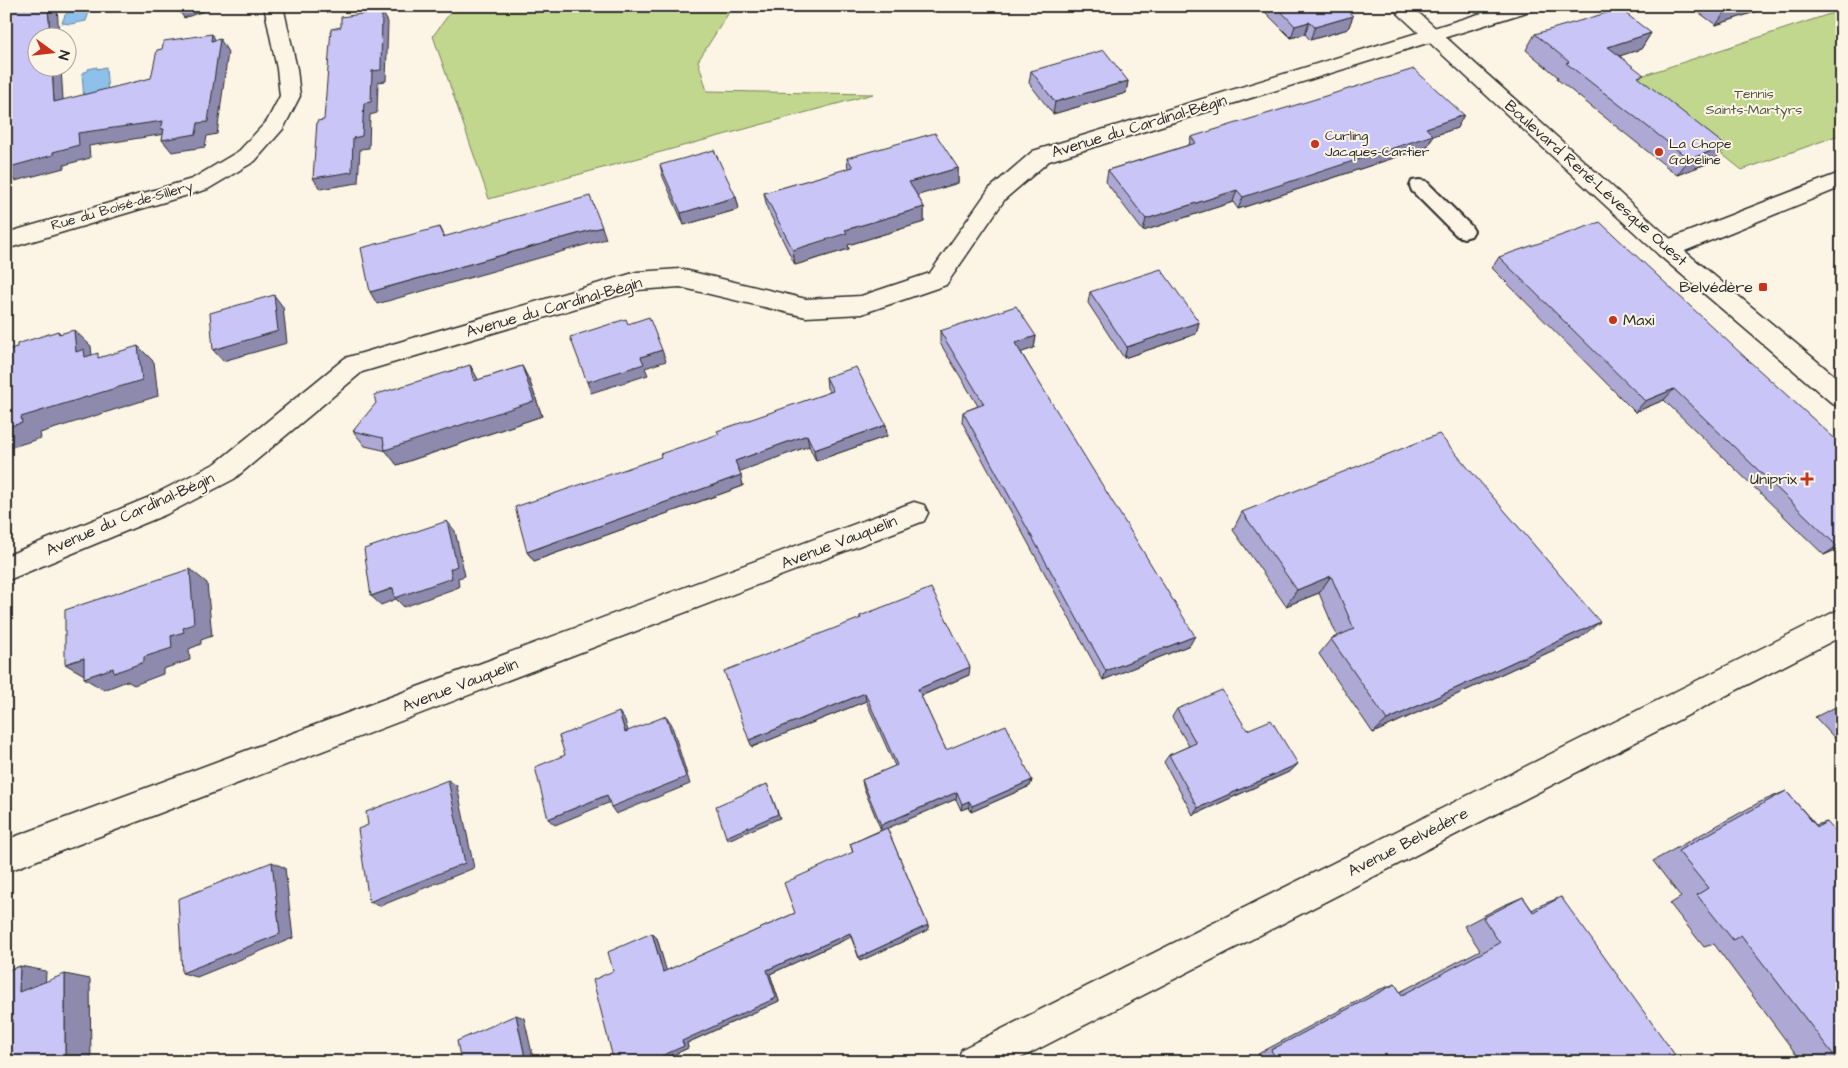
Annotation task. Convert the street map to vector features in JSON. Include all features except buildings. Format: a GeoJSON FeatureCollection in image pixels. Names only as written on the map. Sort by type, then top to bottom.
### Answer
{"type":"FeatureCollection","features":[{"type":"Feature","properties":{"kind":"street","name":"Rue du Boisé-de-Sillery"},"geometry":{"type":"LineString","coordinates":[[6,241],[200,184],[247,156],[276,124],[290,96],[287,69],[273,6]]}},
{"type":"Feature","properties":{"kind":"street","name":"Boulevard René-Lévesque Ouest"},"geometry":{"type":"LineString","coordinates":[[1399,6],[1667,249],[1842,397]]}},
{"type":"Feature","properties":{"kind":"street","name":"Avenue du Cardinal-Bégin"},"geometry":{"type":"LineString","coordinates":[[6,569],[157,506],[225,471],[354,365],[637,281],[680,278],[806,308],[862,304],[938,279],[996,194],[1041,156],[1526,6]]}},
{"type":"Feature","properties":{"kind":"street"},"geometry":{"type":"LineString","coordinates":[[1667,249],[1842,179]]}},
{"type":"Feature","properties":{"kind":"street","name":"Avenue Vauquelin"},"geometry":{"type":"LineString","coordinates":[[6,856],[914,514]]}},
{"type":"Feature","properties":{"kind":"street","name":"Avenue Belvédère"},"geometry":{"type":"LineString","coordinates":[[975,1062],[1842,621]]}},
{"type":"Feature","properties":{"kind":"lane"},"geometry":{"type":"LineString","coordinates":[[1419,186],[1464,231]]}},
{"type":"Feature","properties":{"kind":"green space"},"geometry":{"type":"Polygon","coordinates":[[[455,6],[733,6],[698,61],[707,91],[873,94],[489,199],[433,36],[455,6]]]}},
{"type":"Feature","properties":{"kind":"green space","name":"Tennis Saints-Martyrs"},"geometry":{"type":"Polygon","coordinates":[[[1842,10],[1842,134],[1742,170],[1629,80],[1842,10]]]}},
{"type":"Feature","properties":{"kind":"water"},"geometry":{"type":"Polygon","coordinates":[[[75,6],[94,6],[89,12],[86,21],[71,24],[62,23],[65,15],[75,6]]]}},
{"type":"Feature","properties":{"kind":"water"},"geometry":{"type":"Polygon","coordinates":[[[97,67],[97,69],[106,67],[108,94],[84,100],[82,73],[97,67]]]}},
{"type":"Feature","properties":{"kind":"place","name":"Curling Jacques-Cartier"},"geometry":{"type":"Point","coordinates":[1315,144]}},
{"type":"Feature","properties":{"kind":"place","name":"La Chope Gobeline"},"geometry":{"type":"Point","coordinates":[1659,152]}},
{"type":"Feature","properties":{"kind":"place","name":"Belvédère"},"geometry":{"type":"Point","coordinates":[1763,287]}},
{"type":"Feature","properties":{"kind":"place","name":"Maxi"},"geometry":{"type":"Point","coordinates":[1613,320]}},
{"type":"Feature","properties":{"kind":"place","name":"Uniprix"},"geometry":{"type":"Point","coordinates":[1807,479]}}]}
